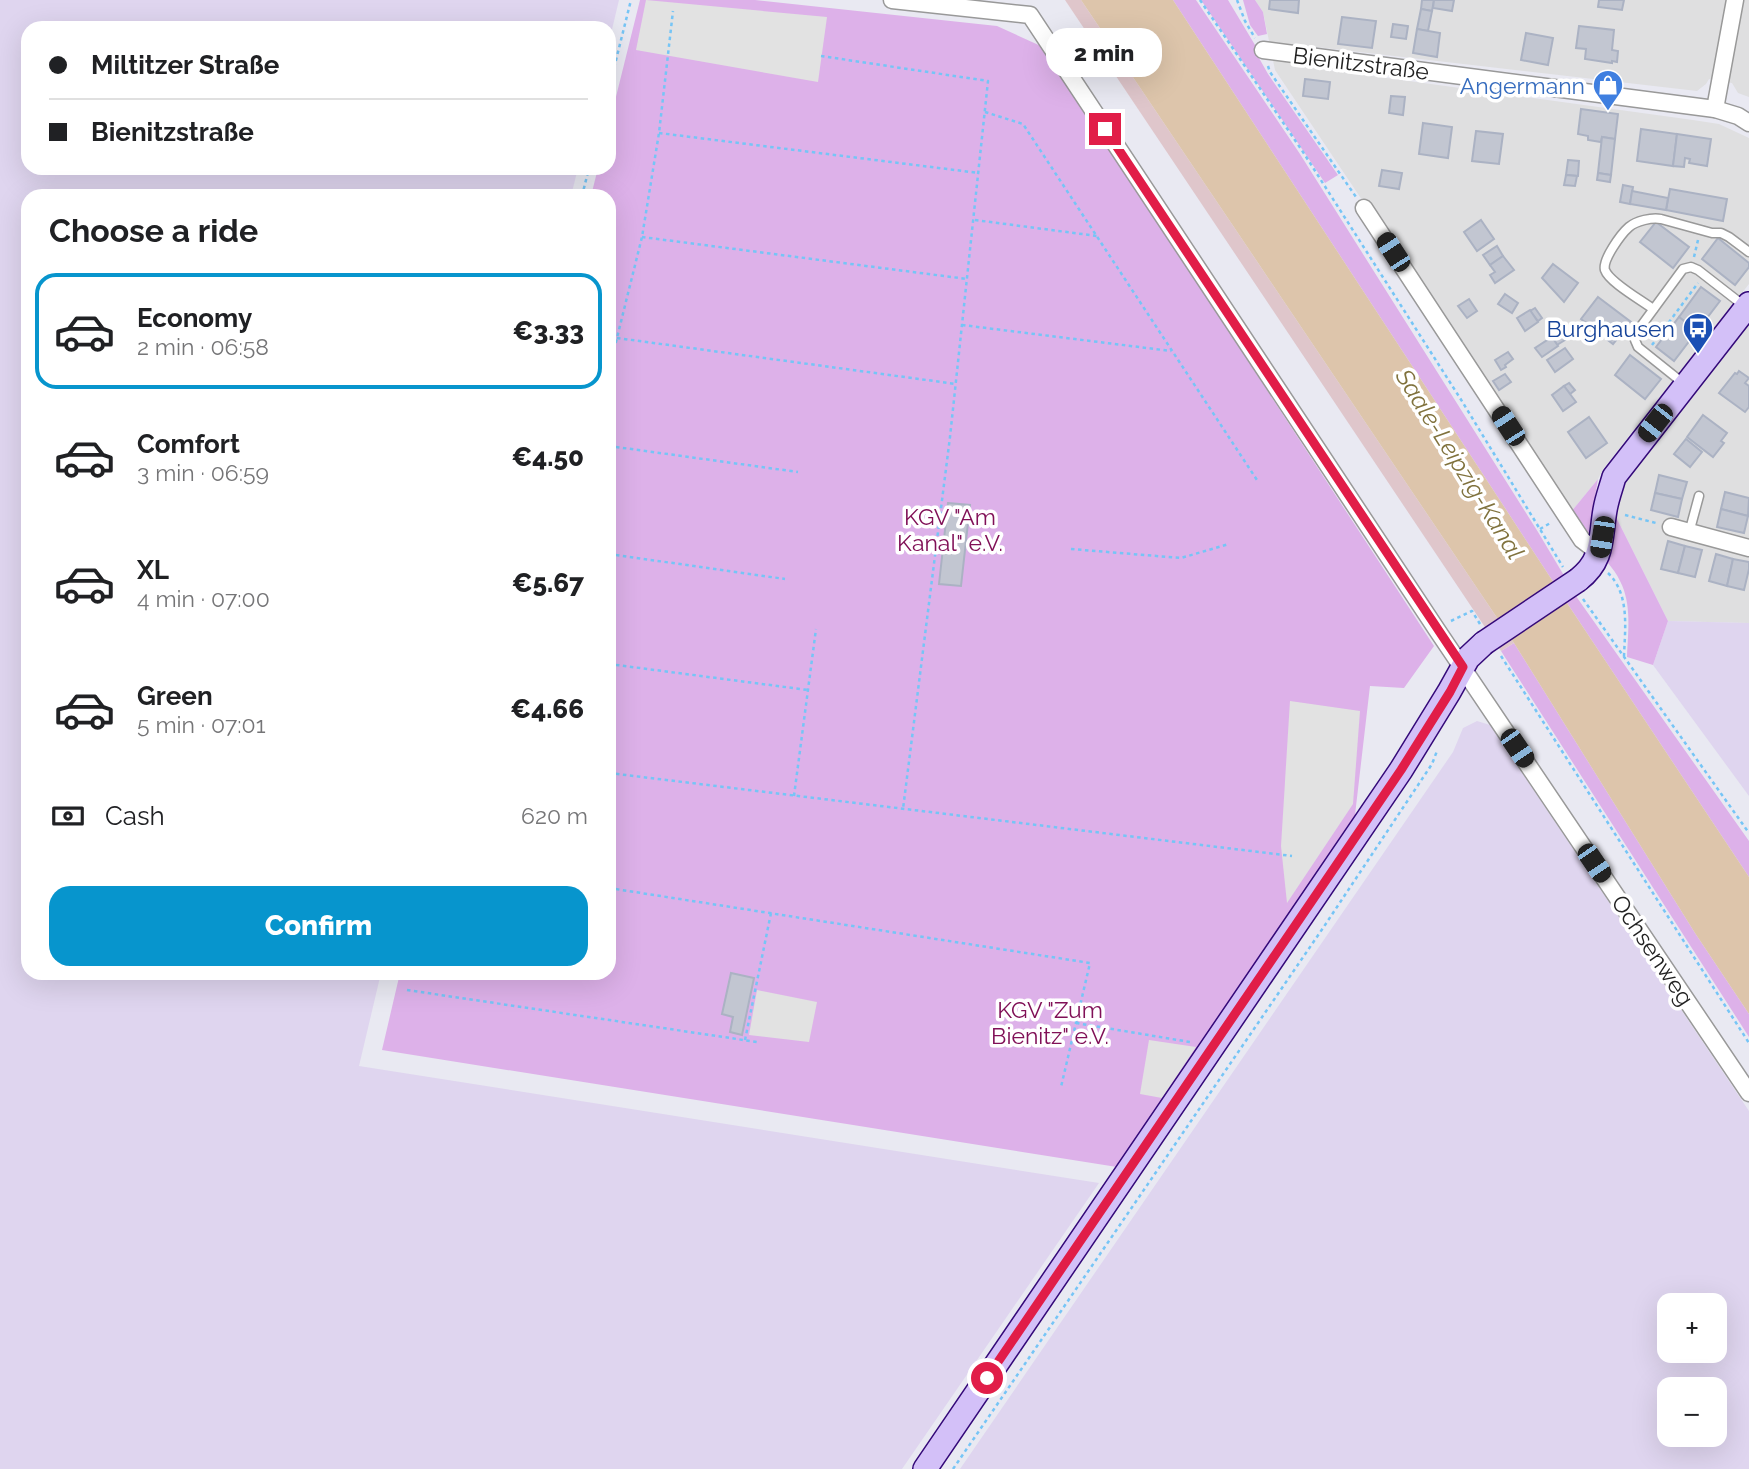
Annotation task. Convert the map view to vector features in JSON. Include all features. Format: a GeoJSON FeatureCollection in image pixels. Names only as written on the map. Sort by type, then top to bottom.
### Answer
{"type":"FeatureCollection","features":[{"type":"Feature","properties":{"kind":"street"},"geometry":{"type":"LineString","coordinates":[[892,0],[1030,15],[1463,667]]}},
{"type":"Feature","properties":{"kind":"street"},"geometry":{"type":"LineString","coordinates":[[1714,110],[1735,0]]}},
{"type":"Feature","properties":{"kind":"street","name":"Bienitzstraße"},"geometry":{"type":"LineString","coordinates":[[1263,50],[1714,110],[1738,116],[1749,122]]}},
{"type":"Feature","properties":{"kind":"street"},"geometry":{"type":"LineString","coordinates":[[1364,208],[1582,540],[1597,557]]}},
{"type":"Feature","properties":{"kind":"street"},"geometry":{"type":"LineString","coordinates":[[925,1469],[1401,770],[1475,650],[1576,584],[1588,572],[1597,557],[1614,477],[1748,305]]}},
{"type":"Feature","properties":{"kind":"street"},"geometry":{"type":"LineString","coordinates":[[1671,527],[1749,548]]}},
{"type":"Feature","properties":{"kind":"street","name":"Ochsenweg"},"geometry":{"type":"LineString","coordinates":[[1463,667],[1749,1093]]}},
{"type":"Feature","properties":{"kind":"lane"},"geometry":{"type":"LineString","coordinates":[[1653,309],[1606,272],[1604,264],[1609,253],[1629,226],[1655,218],[1721,233],[1749,252]]}},
{"type":"Feature","properties":{"kind":"lane"},"geometry":{"type":"LineString","coordinates":[[1685,385],[1638,347],[1635,340],[1636,333],[1683,269],[1691,267],[1698,270],[1748,305]]}},
{"type":"Feature","properties":{"kind":"lane"},"geometry":{"type":"LineString","coordinates":[[1689,533],[1699,496]]}},
{"type":"Feature","properties":{"kind":"path"},"geometry":{"type":"LineString","coordinates":[[616,60],[631,0]]}},
{"type":"Feature","properties":{"kind":"path"},"geometry":{"type":"LineString","coordinates":[[1200,0],[1303,152],[1623,658],[1749,834]]}},
{"type":"Feature","properties":{"kind":"path"},"geometry":{"type":"LineString","coordinates":[[1237,0],[1245,21],[1263,50],[1270,72],[1364,208]]}},
{"type":"Feature","properties":{"kind":"path"},"geometry":{"type":"LineString","coordinates":[[616,342],[642,237],[659,134],[673,11]]}},
{"type":"Feature","properties":{"kind":"path"},"geometry":{"type":"LineString","coordinates":[[821,56],[988,81],[956,384],[903,809]]}},
{"type":"Feature","properties":{"kind":"path"},"geometry":{"type":"LineString","coordinates":[[985,112],[1023,124],[1257,480]]}},
{"type":"Feature","properties":{"kind":"path"},"geometry":{"type":"LineString","coordinates":[[659,134],[979,173]]}},
{"type":"Feature","properties":{"kind":"path"},"geometry":{"type":"LineString","coordinates":[[974,220],[1097,236]]}},
{"type":"Feature","properties":{"kind":"path"},"geometry":{"type":"LineString","coordinates":[[1691,267],[1700,230]]}},
{"type":"Feature","properties":{"kind":"path"},"geometry":{"type":"LineString","coordinates":[[642,237],[967,279]]}},
{"type":"Feature","properties":{"kind":"path"},"geometry":{"type":"LineString","coordinates":[[1646,353],[1705,275]]}},
{"type":"Feature","properties":{"kind":"path"},"geometry":{"type":"LineString","coordinates":[[962,325],[1172,351]]}},
{"type":"Feature","properties":{"kind":"path"},"geometry":{"type":"LineString","coordinates":[[617,338],[956,384]]}},
{"type":"Feature","properties":{"kind":"path"},"geometry":{"type":"LineString","coordinates":[[616,447],[798,472]]}},
{"type":"Feature","properties":{"kind":"path"},"geometry":{"type":"LineString","coordinates":[[1605,510],[1671,527]]}},
{"type":"Feature","properties":{"kind":"path"},"geometry":{"type":"LineString","coordinates":[[1071,549],[1181,558],[1229,544]]}},
{"type":"Feature","properties":{"kind":"path"},"geometry":{"type":"LineString","coordinates":[[616,556],[785,579]]}},
{"type":"Feature","properties":{"kind":"path"},"geometry":{"type":"LineString","coordinates":[[1597,557],[1614,578],[1623,602],[1626,616],[1623,658]]}},
{"type":"Feature","properties":{"kind":"path"},"geometry":{"type":"LineString","coordinates":[[1452,620],[1472,611],[1488,641],[1749,1043]]}},
{"type":"Feature","properties":{"kind":"path"},"geometry":{"type":"LineString","coordinates":[[794,796],[816,629]]}},
{"type":"Feature","properties":{"kind":"path"},"geometry":{"type":"LineString","coordinates":[[616,665],[808,690]]}},
{"type":"Feature","properties":{"kind":"path"},"geometry":{"type":"LineString","coordinates":[[953,1469],[1331,917],[1432,764],[1437,752]]}},
{"type":"Feature","properties":{"kind":"path"},"geometry":{"type":"LineString","coordinates":[[616,774],[1292,856]]}},
{"type":"Feature","properties":{"kind":"path"},"geometry":{"type":"LineString","coordinates":[[616,889],[1090,963],[1061,1087]]}},
{"type":"Feature","properties":{"kind":"path"},"geometry":{"type":"LineString","coordinates":[[745,1040],[771,913]]}},
{"type":"Feature","properties":{"kind":"path"},"geometry":{"type":"LineString","coordinates":[[407,990],[757,1042]]}},
{"type":"Feature","properties":{"kind":"path"},"geometry":{"type":"LineString","coordinates":[[1076,1023],[1213,1046]]}},
{"type":"Feature","properties":{"kind":"shaded area"},"geometry":{"type":"Polygon","coordinates":[[[0,0],[619,0],[614,21],[21,21],[21,175],[576,175],[573,189],[21,189],[21,980],[379,980],[359,1066],[1099,1183],[902,1469],[0,1469],[0,0]]]}},
{"type":"Feature","properties":{"kind":"shaded area"},"geometry":{"type":"Polygon","coordinates":[[[646,0],[827,17],[818,82],[636,50],[646,0]]]}},
{"type":"Feature","properties":{"kind":"shaded area"},"geometry":{"type":"Polygon","coordinates":[[[1065,0],[1081,0],[1514,643],[1501,651],[1065,0]]]}},
{"type":"Feature","properties":{"kind":"shaded area"},"geometry":{"type":"Polygon","coordinates":[[[1255,0],[1749,0],[1749,97],[1738,93],[1732,83],[1709,79],[1697,91],[1299,45],[1299,66],[1719,124],[1749,138],[1749,284],[1571,512],[1275,70],[1263,12],[1255,0]]]}},
{"type":"Feature","properties":{"kind":"shaded area"},"geometry":{"type":"Polygon","coordinates":[[[1749,323],[1749,623],[1668,621],[1616,517],[1620,489],[1624,480],[1749,323]]]}},
{"type":"Feature","properties":{"kind":"shaded area"},"geometry":{"type":"Polygon","coordinates":[[[1668,621],[1749,623],[1749,796],[1653,665],[1668,621]]]}},
{"type":"Feature","properties":{"kind":"shaded area"},"geometry":{"type":"Polygon","coordinates":[[[1290,701],[1360,711],[1353,804],[1287,903],[1281,846],[1290,701]]]}},
{"type":"Feature","properties":{"kind":"shaded area"},"geometry":{"type":"Polygon","coordinates":[[[1477,721],[1490,725],[1749,1111],[1749,1469],[960,1469],[1453,752],[1463,728],[1477,721]]]}},
{"type":"Feature","properties":{"kind":"shaded area"},"geometry":{"type":"Polygon","coordinates":[[[757,990],[817,1002],[809,1042],[749,1035],[757,990]]]}},
{"type":"Feature","properties":{"kind":"shaded area"},"geometry":{"type":"Polygon","coordinates":[[[1149,1040],[1196,1047],[1162,1098],[1140,1094],[1149,1040]]]}},
{"type":"Feature","properties":{"kind":"green space","name":"KGV \"Am Kanal\" e.V."},"geometry":{"type":"Polygon","coordinates":[[[640,0],[755,0],[997,26],[1043,47],[1434,646],[1404,688],[1370,686],[1355,815],[1117,1167],[382,1050],[398,980],[616,980],[616,189],[593,189],[596,175],[616,175],[616,97],[640,0]]]}},
{"type":"Feature","properties":{"kind":"green space"},"geometry":{"type":"Polygon","coordinates":[[[1173,0],[1196,0],[1300,154],[1578,599],[1749,841],[1749,877],[1569,606],[1173,0]]]}},
{"type":"Feature","properties":{"kind":"green space"},"geometry":{"type":"Polygon","coordinates":[[[1201,0],[1228,0],[1258,50],[1259,58],[1268,74],[1338,175],[1325,183],[1201,0]]]}},
{"type":"Feature","properties":{"kind":"green space"},"geometry":{"type":"Polygon","coordinates":[[[1243,0],[1255,0],[1263,12],[1267,34],[1258,36],[1250,25],[1243,0]]]}},
{"type":"Feature","properties":{"kind":"green space"},"geometry":{"type":"Polygon","coordinates":[[[1598,479],[1588,537],[1571,512],[1598,479]]]}},
{"type":"Feature","properties":{"kind":"green space"},"geometry":{"type":"Polygon","coordinates":[[[1616,517],[1668,621],[1653,665],[1627,657],[1626,599],[1619,578],[1608,563],[1616,517]]]}},
{"type":"Feature","properties":{"kind":"green space"},"geometry":{"type":"Polygon","coordinates":[[[1514,643],[1695,933],[1749,1014],[1749,1037],[1501,651],[1514,643]]]}},
{"type":"Feature","properties":{"kind":"water","name":"Saale-Leipzig-Kanal"},"geometry":{"type":"Polygon","coordinates":[[[1081,0],[1173,0],[1749,877],[1749,1014],[1695,933],[1514,643],[1081,0]]]}},
{"type":"Feature","properties":{"kind":"building"},"geometry":{"type":"Polygon","coordinates":[[[1270,0],[1299,0],[1298,13],[1269,9],[1270,0]]]}},
{"type":"Feature","properties":{"kind":"building"},"geometry":{"type":"Polygon","coordinates":[[[1422,0],[1434,0],[1432,11],[1421,9],[1422,0]]]}},
{"type":"Feature","properties":{"kind":"building"},"geometry":{"type":"Polygon","coordinates":[[[1434,0],[1454,0],[1452,11],[1433,8],[1434,0]]]}},
{"type":"Feature","properties":{"kind":"building"},"geometry":{"type":"Polygon","coordinates":[[[1599,0],[1624,0],[1622,10],[1598,7],[1599,0]]]}},
{"type":"Feature","properties":{"kind":"building"},"geometry":{"type":"Polygon","coordinates":[[[1421,9],[1432,11],[1428,31],[1417,29],[1421,9]]]}},
{"type":"Feature","properties":{"kind":"building"},"geometry":{"type":"Polygon","coordinates":[[[1342,17],[1376,21],[1372,48],[1338,44],[1342,17]]]}},
{"type":"Feature","properties":{"kind":"building"},"geometry":{"type":"Polygon","coordinates":[[[1393,24],[1408,26],[1406,39],[1391,37],[1393,24]]]}},
{"type":"Feature","properties":{"kind":"building"},"geometry":{"type":"Polygon","coordinates":[[[1579,26],[1614,30],[1612,50],[1618,51],[1617,62],[1585,59],[1586,49],[1576,48],[1579,26]]]}},
{"type":"Feature","properties":{"kind":"building"},"geometry":{"type":"Polygon","coordinates":[[[1417,29],[1440,33],[1437,57],[1413,53],[1417,29]]]}},
{"type":"Feature","properties":{"kind":"building"},"geometry":{"type":"Polygon","coordinates":[[[1526,33],[1553,38],[1548,65],[1521,60],[1526,33]]]}},
{"type":"Feature","properties":{"kind":"building"},"geometry":{"type":"Polygon","coordinates":[[[1305,79],[1330,82],[1328,99],[1303,96],[1305,79]]]}},
{"type":"Feature","properties":{"kind":"building"},"geometry":{"type":"Polygon","coordinates":[[[1391,96],[1405,97],[1403,115],[1389,113],[1391,96]]]}},
{"type":"Feature","properties":{"kind":"building"},"geometry":{"type":"Polygon","coordinates":[[[1581,109],[1618,114],[1615,139],[1602,137],[1601,142],[1588,140],[1588,136],[1578,134],[1581,109]]]}},
{"type":"Feature","properties":{"kind":"building"},"geometry":{"type":"Polygon","coordinates":[[[1423,123],[1452,127],[1448,158],[1419,154],[1423,123]]]}},
{"type":"Feature","properties":{"kind":"building"},"geometry":{"type":"Polygon","coordinates":[[[1641,129],[1677,134],[1673,166],[1637,161],[1641,129]]]}},
{"type":"Feature","properties":{"kind":"building"},"geometry":{"type":"Polygon","coordinates":[[[1476,131],[1503,134],[1499,164],[1472,161],[1476,131]]]}},
{"type":"Feature","properties":{"kind":"building"},"geometry":{"type":"Polygon","coordinates":[[[1677,134],[1711,139],[1707,166],[1689,163],[1690,159],[1685,158],[1684,167],[1673,166],[1677,134]]]}},
{"type":"Feature","properties":{"kind":"building"},"geometry":{"type":"Polygon","coordinates":[[[1602,137],[1615,139],[1611,175],[1598,173],[1602,137]]]}},
{"type":"Feature","properties":{"kind":"building"},"geometry":{"type":"Polygon","coordinates":[[[1568,160],[1579,161],[1578,176],[1566,175],[1568,160]]]}},
{"type":"Feature","properties":{"kind":"building"},"geometry":{"type":"Polygon","coordinates":[[[1382,170],[1402,173],[1399,189],[1379,186],[1382,170]]]}},
{"type":"Feature","properties":{"kind":"building"},"geometry":{"type":"Polygon","coordinates":[[[1598,173],[1611,175],[1610,182],[1597,180],[1598,173]]]}},
{"type":"Feature","properties":{"kind":"building"},"geometry":{"type":"Polygon","coordinates":[[[1566,175],[1577,176],[1575,186],[1564,185],[1566,175]]]}},
{"type":"Feature","properties":{"kind":"building"},"geometry":{"type":"Polygon","coordinates":[[[1623,185],[1633,187],[1630,204],[1620,202],[1623,185]]]}},
{"type":"Feature","properties":{"kind":"building"},"geometry":{"type":"Polygon","coordinates":[[[1670,189],[1727,199],[1723,221],[1666,210],[1670,189]]]}},
{"type":"Feature","properties":{"kind":"building"},"geometry":{"type":"Polygon","coordinates":[[[1632,191],[1668,198],[1666,210],[1630,204],[1632,191]]]}},
{"type":"Feature","properties":{"kind":"building"},"geometry":{"type":"Polygon","coordinates":[[[1481,220],[1494,239],[1477,251],[1464,232],[1481,220]]]}},
{"type":"Feature","properties":{"kind":"building"},"geometry":{"type":"Polygon","coordinates":[[[1656,222],[1689,247],[1673,268],[1640,242],[1656,222]]]}},
{"type":"Feature","properties":{"kind":"building"},"geometry":{"type":"Polygon","coordinates":[[[1718,238],[1749,263],[1749,267],[1735,285],[1702,259],[1718,238]]]}},
{"type":"Feature","properties":{"kind":"building"},"geometry":{"type":"Polygon","coordinates":[[[1497,246],[1503,256],[1490,265],[1483,255],[1497,246]]]}},
{"type":"Feature","properties":{"kind":"building"},"geometry":{"type":"Polygon","coordinates":[[[1503,256],[1514,270],[1495,283],[1490,275],[1495,272],[1490,265],[1503,256]]]}},
{"type":"Feature","properties":{"kind":"building"},"geometry":{"type":"Polygon","coordinates":[[[1553,264],[1578,283],[1564,302],[1542,278],[1553,264]]]}},
{"type":"Feature","properties":{"kind":"building"},"geometry":{"type":"Polygon","coordinates":[[[1701,287],[1720,301],[1697,331],[1679,317],[1701,287]]]}},
{"type":"Feature","properties":{"kind":"building"},"geometry":{"type":"Polygon","coordinates":[[[1505,294],[1518,303],[1512,313],[1498,304],[1505,294]]]}},
{"type":"Feature","properties":{"kind":"building"},"geometry":{"type":"Polygon","coordinates":[[[1598,297],[1631,322],[1613,344],[1581,319],[1598,297]]]}},
{"type":"Feature","properties":{"kind":"building"},"geometry":{"type":"Polygon","coordinates":[[[1469,299],[1477,311],[1467,318],[1458,306],[1469,299]]]}},
{"type":"Feature","properties":{"kind":"building"},"geometry":{"type":"Polygon","coordinates":[[[1535,308],[1542,318],[1538,321],[1530,311],[1535,308]]]}},
{"type":"Feature","properties":{"kind":"building"},"geometry":{"type":"Polygon","coordinates":[[[1530,310],[1538,322],[1525,331],[1517,318],[1530,310]]]}},
{"type":"Feature","properties":{"kind":"building"},"geometry":{"type":"Polygon","coordinates":[[[1679,317],[1697,331],[1674,361],[1656,347],[1679,317]]]}},
{"type":"Feature","properties":{"kind":"building"},"geometry":{"type":"Polygon","coordinates":[[[1558,329],[1565,340],[1557,345],[1550,334],[1558,329]]]}},
{"type":"Feature","properties":{"kind":"building"},"geometry":{"type":"Polygon","coordinates":[[[1552,337],[1558,346],[1542,357],[1535,348],[1552,337]]]}},
{"type":"Feature","properties":{"kind":"building"},"geometry":{"type":"Polygon","coordinates":[[[1565,348],[1573,359],[1555,372],[1547,360],[1565,348]]]}},
{"type":"Feature","properties":{"kind":"building"},"geometry":{"type":"Polygon","coordinates":[[[1508,352],[1513,359],[1501,370],[1495,360],[1508,352]]]}},
{"type":"Feature","properties":{"kind":"building"},"geometry":{"type":"Polygon","coordinates":[[[1630,355],[1661,379],[1645,399],[1615,375],[1630,355]]]}},
{"type":"Feature","properties":{"kind":"building"},"geometry":{"type":"Polygon","coordinates":[[[1739,371],[1749,378],[1745,383],[1749,386],[1749,407],[1745,412],[1719,393],[1739,371]]]}},
{"type":"Feature","properties":{"kind":"building"},"geometry":{"type":"Polygon","coordinates":[[[1505,374],[1511,382],[1499,390],[1493,381],[1505,374]]]}},
{"type":"Feature","properties":{"kind":"building"},"geometry":{"type":"Polygon","coordinates":[[[1569,383],[1575,390],[1570,394],[1564,386],[1569,383]]]}},
{"type":"Feature","properties":{"kind":"building"},"geometry":{"type":"Polygon","coordinates":[[[1564,386],[1576,402],[1563,411],[1552,395],[1564,386]]]}},
{"type":"Feature","properties":{"kind":"building"},"geometry":{"type":"Polygon","coordinates":[[[1703,415],[1727,433],[1721,441],[1724,443],[1713,457],[1687,437],[1703,415]]]}},
{"type":"Feature","properties":{"kind":"building"},"geometry":{"type":"Polygon","coordinates":[[[1589,417],[1607,443],[1586,458],[1568,432],[1589,417]]]}},
{"type":"Feature","properties":{"kind":"building"},"geometry":{"type":"Polygon","coordinates":[[[1686,439],[1702,452],[1690,467],[1674,454],[1686,439]]]}},
{"type":"Feature","properties":{"kind":"building"},"geometry":{"type":"Polygon","coordinates":[[[1659,475],[1687,482],[1682,499],[1655,493],[1659,475]]]}},
{"type":"Feature","properties":{"kind":"building"},"geometry":{"type":"Polygon","coordinates":[[[1725,492],[1749,498],[1748,516],[1721,509],[1725,492]]]}},
{"type":"Feature","properties":{"kind":"building"},"geometry":{"type":"Polygon","coordinates":[[[1655,493],[1682,499],[1678,517],[1651,510],[1655,493]]]}},
{"type":"Feature","properties":{"kind":"building"},"geometry":{"type":"Polygon","coordinates":[[[948,503],[970,505],[961,586],[939,584],[948,503]]]}},
{"type":"Feature","properties":{"kind":"building"},"geometry":{"type":"Polygon","coordinates":[[[1721,509],[1748,516],[1744,533],[1717,527],[1721,509]]]}},
{"type":"Feature","properties":{"kind":"building"},"geometry":{"type":"Polygon","coordinates":[[[1668,541],[1685,546],[1678,573],[1661,569],[1668,541]]]}},
{"type":"Feature","properties":{"kind":"building"},"geometry":{"type":"Polygon","coordinates":[[[1685,546],[1702,550],[1695,577],[1678,573],[1685,546]]]}},
{"type":"Feature","properties":{"kind":"building"},"geometry":{"type":"Polygon","coordinates":[[[1716,554],[1733,559],[1727,586],[1709,581],[1716,554]]]}},
{"type":"Feature","properties":{"kind":"building"},"geometry":{"type":"Polygon","coordinates":[[[1733,559],[1749,562],[1744,590],[1727,586],[1733,559]]]}},
{"type":"Feature","properties":{"kind":"building"},"geometry":{"type":"Polygon","coordinates":[[[731,973],[754,978],[742,1035],[730,1032],[733,1017],[722,1014],[731,973]]]}},
{"type":"Feature","properties":{"kind":"place","name":"Angermann"},"geometry":{"type":"Point","coordinates":[1608,112]}},
{"type":"Feature","properties":{"kind":"place","name":"Burghausen"},"geometry":{"type":"Point","coordinates":[1698,355]}},
{"type":"Feature","properties":{"kind":"route"},"geometry":{"type":"LineString","coordinates":[[987,1378],[1401,770],[1463,667],[1105,129]]}},
{"type":"Feature","properties":{"kind":"park label","name":"KGV \"Zum Bienitz\" e.V."},"geometry":{"type":"Point","coordinates":[1050,1022]}}]}
